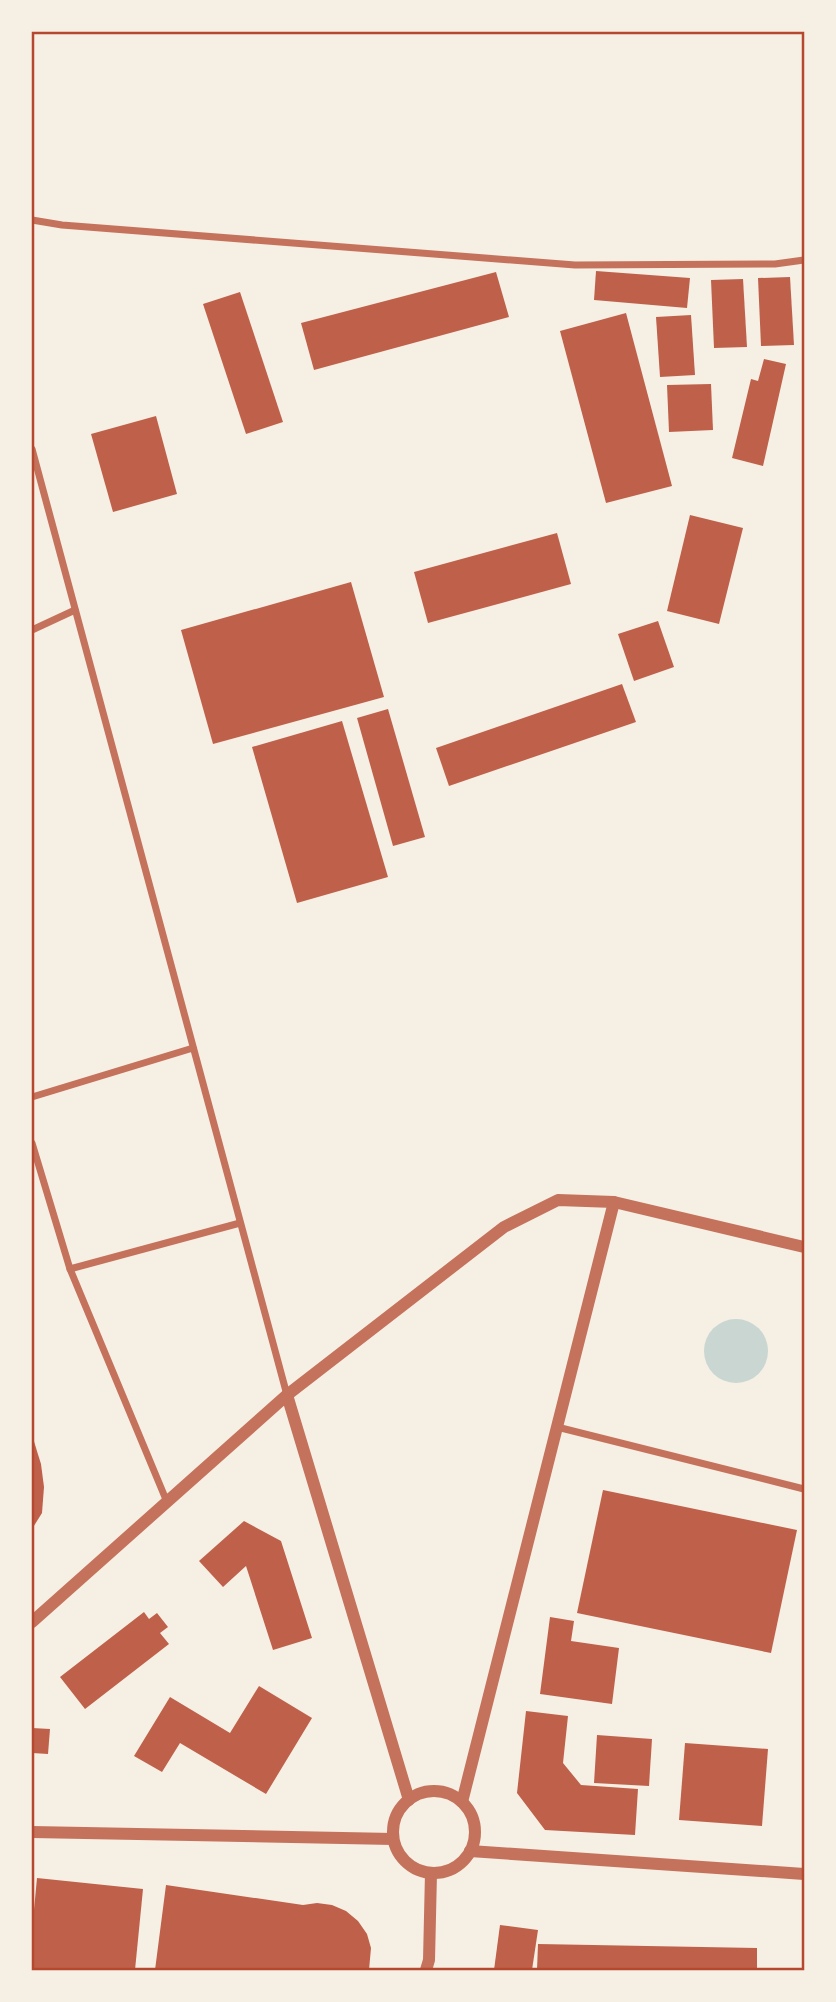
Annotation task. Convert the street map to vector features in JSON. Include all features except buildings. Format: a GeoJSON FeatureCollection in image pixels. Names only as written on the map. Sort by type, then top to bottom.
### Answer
{"type":"FeatureCollection","features":[{"type":"Feature","properties":{"kind":"street"},"geometry":{"type":"LineString","coordinates":[[32,220],[62,225],[575,265],[775,264],[804,260]]}},
{"type":"Feature","properties":{"kind":"street"},"geometry":{"type":"LineString","coordinates":[[32,449],[287,1395],[409,1800]]}},
{"type":"Feature","properties":{"kind":"street"},"geometry":{"type":"LineString","coordinates":[[32,630],[75,610]]}},
{"type":"Feature","properties":{"kind":"street"},"geometry":{"type":"LineString","coordinates":[[32,1097],[193,1048]]}},
{"type":"Feature","properties":{"kind":"street"},"geometry":{"type":"LineString","coordinates":[[32,1143],[70,1269],[167,1502]]}},
{"type":"Feature","properties":{"kind":"street"},"geometry":{"type":"LineString","coordinates":[[32,1622],[287,1395],[504,1227],[558,1200],[614,1202],[804,1247]]}},
{"type":"Feature","properties":{"kind":"street"},"geometry":{"type":"LineString","coordinates":[[462,1802],[614,1202]]}},
{"type":"Feature","properties":{"kind":"street"},"geometry":{"type":"LineString","coordinates":[[70,1269],[240,1223]]}},
{"type":"Feature","properties":{"kind":"street"},"geometry":{"type":"LineString","coordinates":[[557,1427],[804,1489]]}},
{"type":"Feature","properties":{"kind":"street"},"geometry":{"type":"LineString","coordinates":[[430,1791],[443,1792],[462,1802],[473,1818],[476,1832],[470,1851],[457,1867],[430,1873],[406,1863],[397,1852],[393,1839],[397,1813],[416,1795],[430,1791]]}},
{"type":"Feature","properties":{"kind":"street"},"geometry":{"type":"LineString","coordinates":[[32,1832],[393,1839]]}},
{"type":"Feature","properties":{"kind":"street"},"geometry":{"type":"LineString","coordinates":[[470,1851],[804,1874]]}},
{"type":"Feature","properties":{"kind":"street"},"geometry":{"type":"LineString","coordinates":[[426,1970],[429,1960],[430,1873]]}},
{"type":"Feature","properties":{"kind":"shaded area"},"geometry":{"type":"Polygon","coordinates":[[[736,1319],[754,1325],[762,1333],[768,1351],[762,1369],[754,1377],[736,1383],[718,1377],[710,1369],[704,1351],[710,1333],[718,1325],[736,1319]]]}}]}
